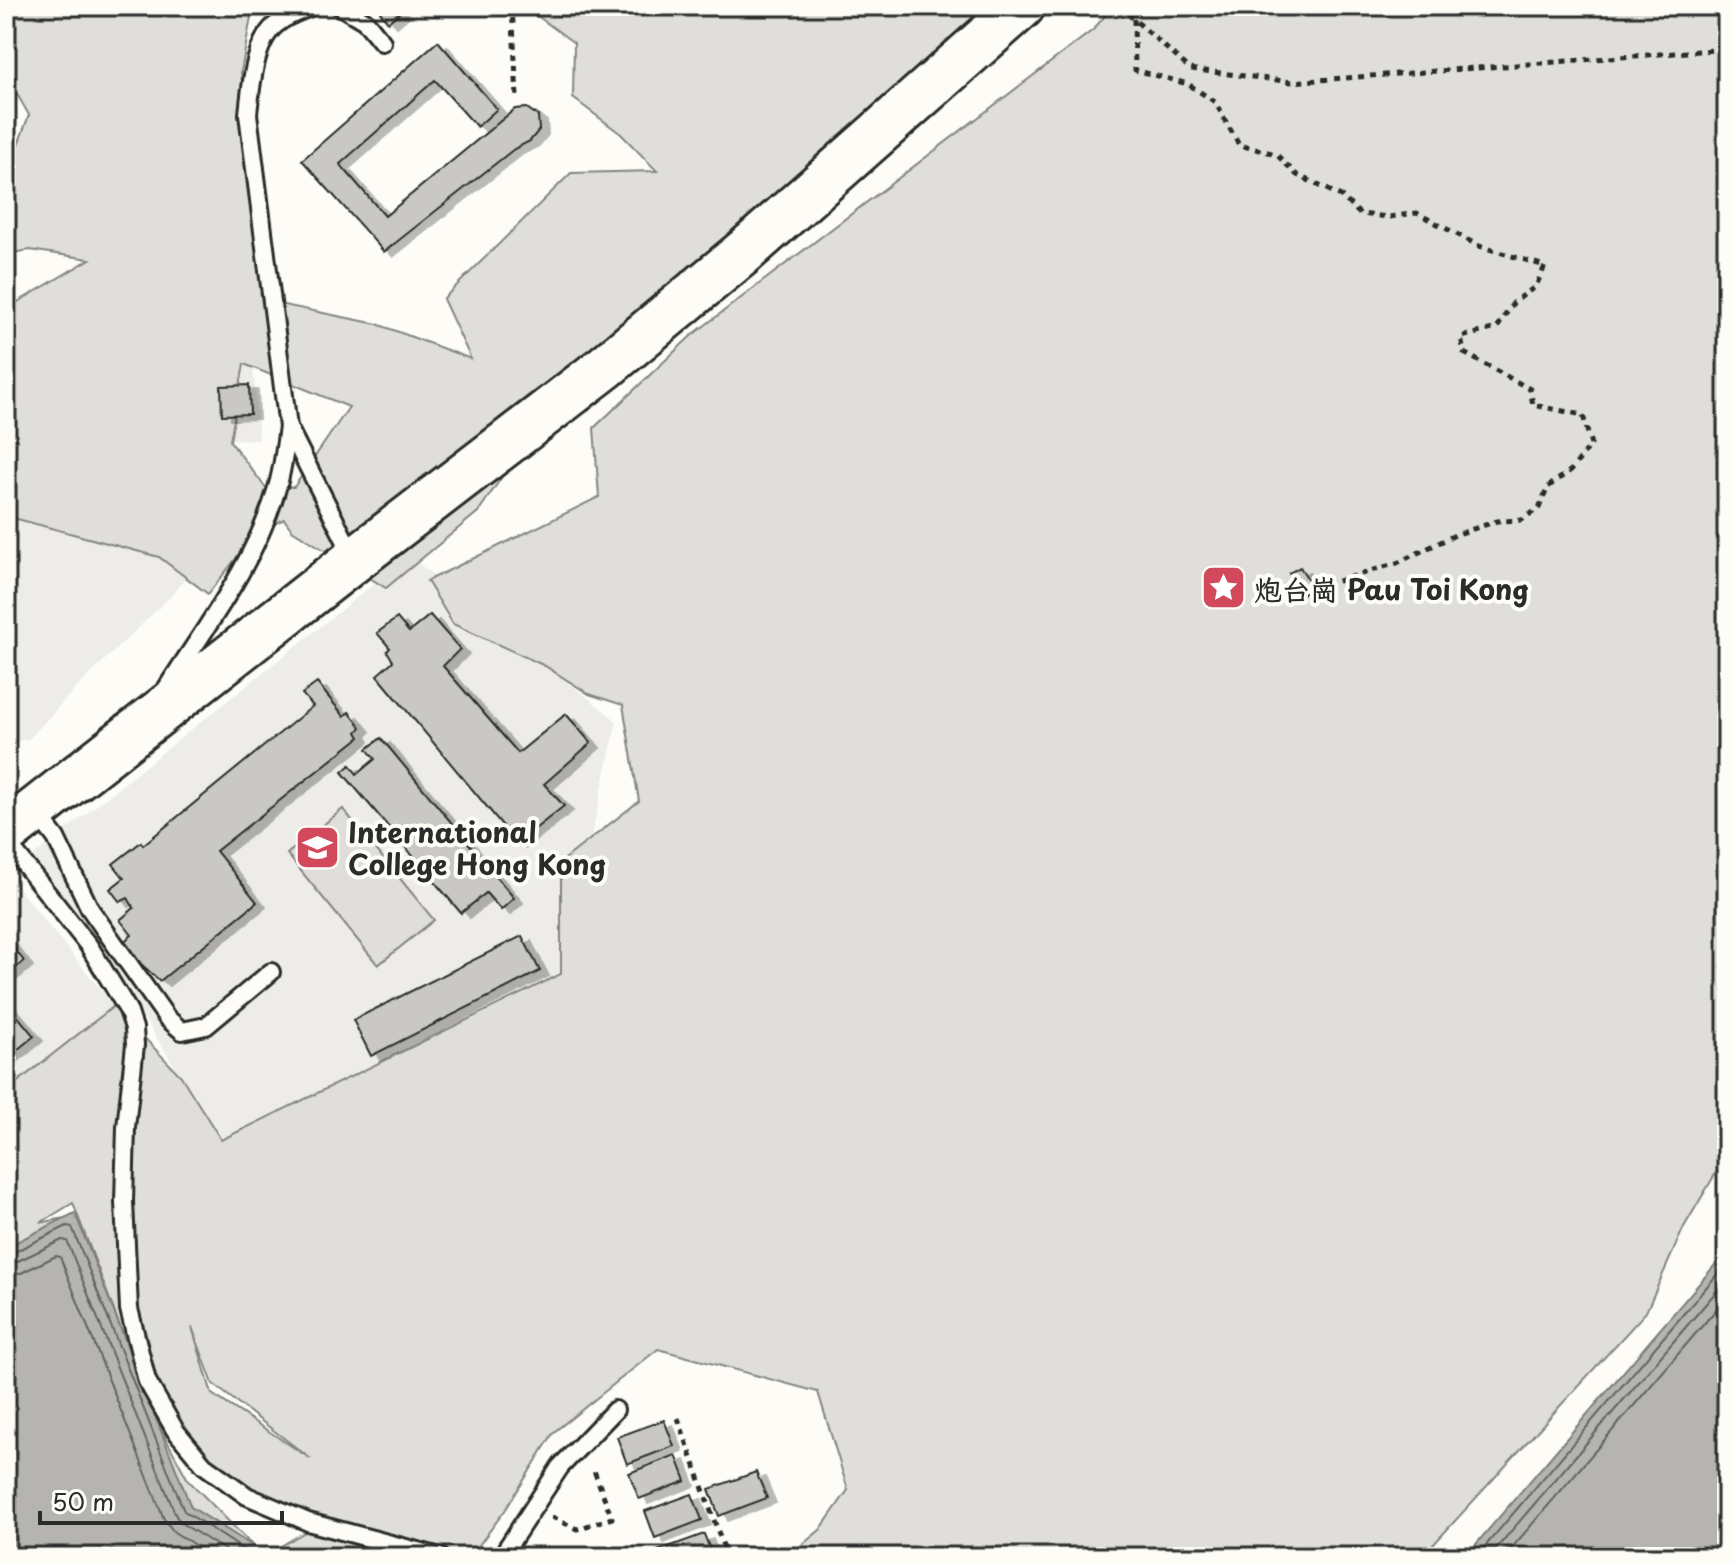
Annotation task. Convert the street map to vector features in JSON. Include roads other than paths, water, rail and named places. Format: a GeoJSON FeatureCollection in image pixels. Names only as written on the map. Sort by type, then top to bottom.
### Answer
{"type":"FeatureCollection","features":[{"type":"Feature","properties":{"kind":"main road"},"geometry":{"type":"LineString","coordinates":[[16,828],[144,724],[604,368],[744,252],[1022,6]]}},
{"type":"Feature","properties":{"kind":"lane"},"geometry":{"type":"LineString","coordinates":[[144,724],[230,590],[256,542],[277,488],[288,427],[248,114],[260,47],[275,25],[313,6]]}},
{"type":"Feature","properties":{"kind":"lane"},"geometry":{"type":"LineString","coordinates":[[340,6],[365,21],[382,42]]}},
{"type":"Feature","properties":{"kind":"lane"},"geometry":{"type":"LineString","coordinates":[[288,427],[354,560]]}},
{"type":"Feature","properties":{"kind":"lane"},"geometry":{"type":"LineString","coordinates":[[271,972],[206,1026],[182,1031],[167,1018],[90,909],[56,838],[46,827],[16,828],[128,1010],[134,1028],[124,1202],[129,1309],[147,1381],[175,1430],[204,1465],[247,1496],[308,1522],[440,1557]]}},
{"type":"Feature","properties":{"kind":"lane"},"geometry":{"type":"LineString","coordinates":[[501,1557],[560,1467],[615,1410]]}},
{"type":"Feature","properties":{"kind":"water"},"geometry":{"type":"Polygon","coordinates":[[[75,1213],[191,1507],[270,1557],[6,1557],[6,1247],[75,1213]]]}},
{"type":"Feature","properties":{"kind":"water"},"geometry":{"type":"Polygon","coordinates":[[[1727,1251],[1727,1557],[1465,1557],[1727,1251]]]}},
{"type":"Feature","properties":{"kind":"place","name":"炮台崗 Pau Toi Kong"},"geometry":{"type":"Point","coordinates":[1223,588]}},
{"type":"Feature","properties":{"kind":"place","name":"International College Hong Kong"},"geometry":{"type":"Point","coordinates":[317,847]}}]}
